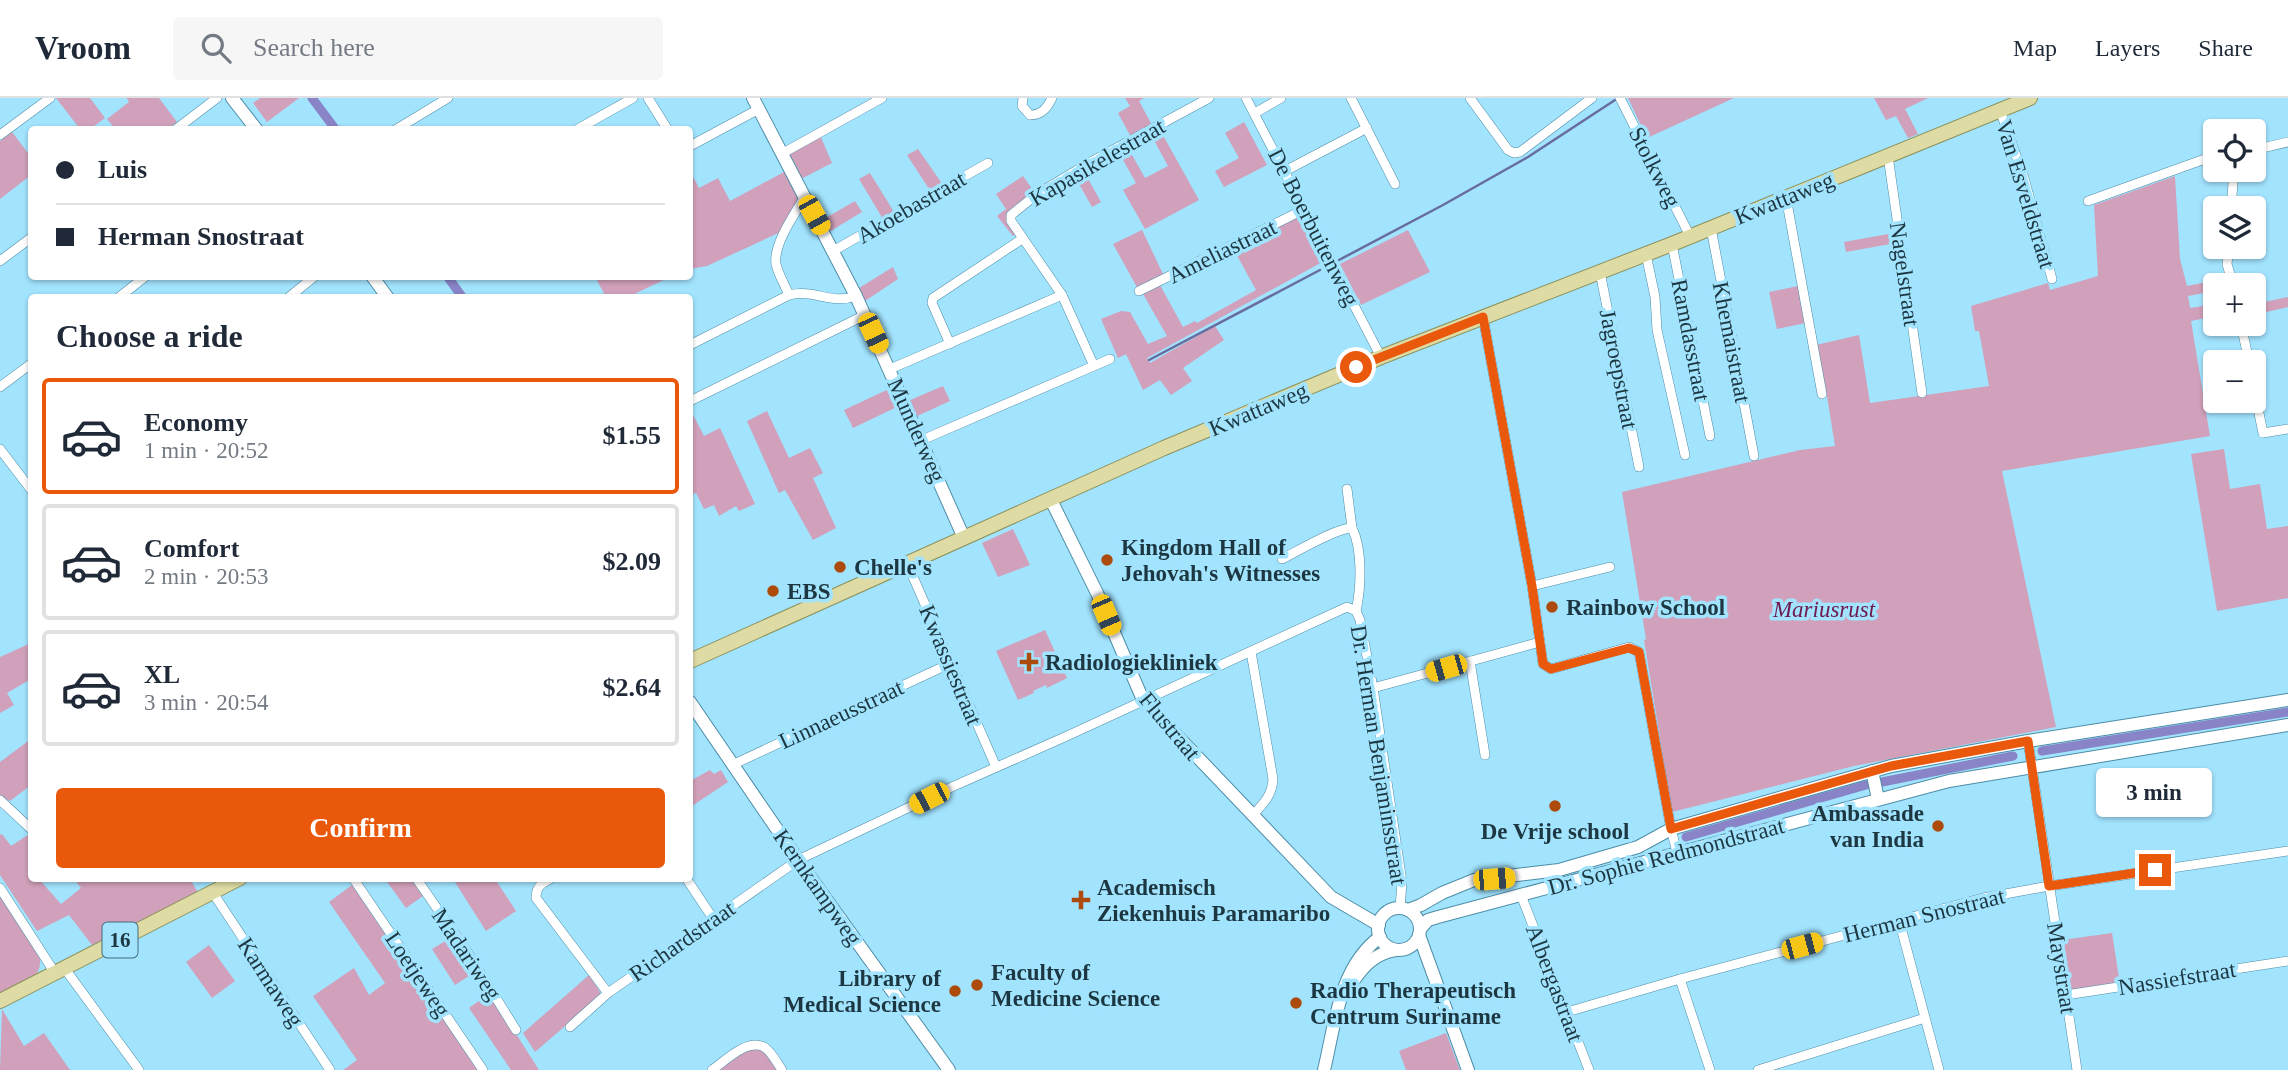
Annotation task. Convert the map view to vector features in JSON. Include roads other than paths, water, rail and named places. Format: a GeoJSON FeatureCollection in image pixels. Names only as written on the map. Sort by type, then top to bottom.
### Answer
{"type":"FeatureCollection","features":[{"type":"Feature","properties":{"kind":"main road","name":"Kwattaweg"},"geometry":{"type":"LineString","coordinates":[[693,660],[1164,448],[1381,356],[1672,244],[2030,98]]}},
{"type":"Feature","properties":{"kind":"main road","name":"16"},"geometry":{"type":"LineString","coordinates":[[0,1001],[233,882]]}},
{"type":"Feature","properties":{"kind":"street"},"geometry":{"type":"LineString","coordinates":[[0,135],[50,98]]}},
{"type":"Feature","properties":{"kind":"street"},"geometry":{"type":"LineString","coordinates":[[180,126],[217,98]]}},
{"type":"Feature","properties":{"kind":"street"},"geometry":{"type":"LineString","coordinates":[[232,98],[254,126]]}},
{"type":"Feature","properties":{"kind":"street"},"geometry":{"type":"LineString","coordinates":[[402,126],[448,98]]}},
{"type":"Feature","properties":{"kind":"street"},"geometry":{"type":"LineString","coordinates":[[583,126],[633,98]]}},
{"type":"Feature","properties":{"kind":"street"},"geometry":{"type":"LineString","coordinates":[[648,98],[666,126]]}},
{"type":"Feature","properties":{"kind":"street"},"geometry":{"type":"LineString","coordinates":[[783,153],[882,98]]}},
{"type":"Feature","properties":{"kind":"street"},"geometry":{"type":"LineString","coordinates":[[1023,98],[1022,106],[1030,115],[1042,113],[1052,98]]}},
{"type":"Feature","properties":{"kind":"street","name":"Kapasikelestraat"},"geometry":{"type":"LineString","coordinates":[[1022,239],[1011,221],[1015,210],[1089,163],[1209,98]]}},
{"type":"Feature","properties":{"kind":"street","name":"De Boerbuitenweg"},"geometry":{"type":"LineString","coordinates":[[1246,98],[1381,356]]}},
{"type":"Feature","properties":{"kind":"street"},"geometry":{"type":"LineString","coordinates":[[1255,113],[1281,98]]}},
{"type":"Feature","properties":{"kind":"street"},"geometry":{"type":"LineString","coordinates":[[1352,98],[1395,184]]}},
{"type":"Feature","properties":{"kind":"street"},"geometry":{"type":"LineString","coordinates":[[1470,98],[1508,150],[1514,153],[1520,152],[1592,98]]}},
{"type":"Feature","properties":{"kind":"street","name":"Stolkweg"},"geometry":{"type":"LineString","coordinates":[[1620,98],[1690,236]]}},
{"type":"Feature","properties":{"kind":"street"},"geometry":{"type":"LineString","coordinates":[[693,144],[756,104]]}},
{"type":"Feature","properties":{"kind":"street","name":"Munderweg"},"geometry":{"type":"LineString","coordinates":[[756,104],[856,296],[964,538]]}},
{"type":"Feature","properties":{"kind":"street","name":"Van Esveldstraat"},"geometry":{"type":"LineString","coordinates":[[2000,110],[2024,178],[2052,279]]}},
{"type":"Feature","properties":{"kind":"street"},"geometry":{"type":"LineString","coordinates":[[1285,171],[1367,128]]}},
{"type":"Feature","properties":{"kind":"street"},"geometry":{"type":"LineString","coordinates":[[2266,147],[2288,142]]}},
{"type":"Feature","properties":{"kind":"street","name":"Nagelstraat"},"geometry":{"type":"LineString","coordinates":[[1888,156],[1922,393]]}},
{"type":"Feature","properties":{"kind":"street"},"geometry":{"type":"LineString","coordinates":[[2088,201],[2203,160]]}},
{"type":"Feature","properties":{"kind":"street","name":"Akoebastraat"},"geometry":{"type":"LineString","coordinates":[[834,251],[988,163]]}},
{"type":"Feature","properties":{"kind":"street"},"geometry":{"type":"LineString","coordinates":[[1786,197],[1822,394]]}},
{"type":"Feature","properties":{"kind":"street"},"geometry":{"type":"LineString","coordinates":[[789,295],[776,266],[777,251],[804,198]]}},
{"type":"Feature","properties":{"kind":"street","name":"Ameliastraat"},"geometry":{"type":"LineString","coordinates":[[1139,291],[1305,209]]}},
{"type":"Feature","properties":{"kind":"street","name":"Khemaistraat"},"geometry":{"type":"LineString","coordinates":[[1711,228],[1754,456]]}},
{"type":"Feature","properties":{"kind":"street"},"geometry":{"type":"LineString","coordinates":[[950,344],[932,303],[933,298],[1022,239],[1062,295],[1094,366]]}},
{"type":"Feature","properties":{"kind":"street"},"geometry":{"type":"LineString","coordinates":[[0,261],[28,240]]}},
{"type":"Feature","properties":{"kind":"street","name":"Ramdasstraat"},"geometry":{"type":"LineString","coordinates":[[1672,244],[1710,436]]}},
{"type":"Feature","properties":{"kind":"street"},"geometry":{"type":"LineString","coordinates":[[1646,254],[1657,330],[1685,456]]}},
{"type":"Feature","properties":{"kind":"street","name":"Jagroepstraat"},"geometry":{"type":"LineString","coordinates":[[1600,272],[1639,467]]}},
{"type":"Feature","properties":{"kind":"street"},"geometry":{"type":"LineString","coordinates":[[123,294],[141,280]]}},
{"type":"Feature","properties":{"kind":"street"},"geometry":{"type":"LineString","coordinates":[[293,294],[310,280]]}},
{"type":"Feature","properties":{"kind":"street"},"geometry":{"type":"LineString","coordinates":[[693,343],[789,295],[804,292],[840,300],[856,296]]}},
{"type":"Feature","properties":{"kind":"street"},"geometry":{"type":"LineString","coordinates":[[890,369],[1062,295]]}},
{"type":"Feature","properties":{"kind":"street"},"geometry":{"type":"LineString","coordinates":[[693,400],[865,315]]}},
{"type":"Feature","properties":{"kind":"street"},"geometry":{"type":"LineString","coordinates":[[1483,317],[1532,586],[1543,664],[1551,669],[1629,648],[1639,652],[1677,852]]}},
{"type":"Feature","properties":{"kind":"street"},"geometry":{"type":"LineString","coordinates":[[922,440],[1110,359]]}},
{"type":"Feature","properties":{"kind":"street"},"geometry":{"type":"LineString","coordinates":[[0,387],[28,366]]}},
{"type":"Feature","properties":{"kind":"street"},"geometry":{"type":"LineString","coordinates":[[2259,413],[2263,433],[2288,429]]}},
{"type":"Feature","properties":{"kind":"street"},"geometry":{"type":"LineString","coordinates":[[0,449],[28,486]]}},
{"type":"Feature","properties":{"kind":"street"},"geometry":{"type":"LineString","coordinates":[[1347,489],[1360,580],[1356,611]]}},
{"type":"Feature","properties":{"kind":"street","name":"Flustraat"},"geometry":{"type":"LineString","coordinates":[[1051,500],[1097,593],[1143,700],[1331,897],[1379,931]]}},
{"type":"Feature","properties":{"kind":"street"},"geometry":{"type":"LineString","coordinates":[[1282,559],[1334,533],[1352,528]]}},
{"type":"Feature","properties":{"kind":"street","name":"Kwassiestraat"},"geometry":{"type":"LineString","coordinates":[[907,563],[996,767]]}},
{"type":"Feature","properties":{"kind":"street"},"geometry":{"type":"LineString","coordinates":[[1532,586],[1610,567]]}},
{"type":"Feature","properties":{"kind":"street","name":"Richardstraat"},"geometry":{"type":"LineString","coordinates":[[570,1027],[608,993],[798,860],[1347,607]]}},
{"type":"Feature","properties":{"kind":"street","name":"Dr. Herman Benjaminsstraat"},"geometry":{"type":"LineString","coordinates":[[1347,607],[1356,611],[1373,688],[1404,909]]}},
{"type":"Feature","properties":{"kind":"street"},"geometry":{"type":"LineString","coordinates":[[1373,688],[1540,642]]}},
{"type":"Feature","properties":{"kind":"street"},"geometry":{"type":"LineString","coordinates":[[1251,652],[1273,779],[1273,790],[1252,816]]}},
{"type":"Feature","properties":{"kind":"street"},"geometry":{"type":"LineString","coordinates":[[1470,661],[1485,755]]}},
{"type":"Feature","properties":{"kind":"street","name":"Linnaeusstraat"},"geometry":{"type":"LineString","coordinates":[[732,765],[949,664]]}},
{"type":"Feature","properties":{"kind":"street","name":"Dr. Sophie Redmondstraat"},"geometry":{"type":"LineString","coordinates":[[1404,909],[1474,880],[1559,870],[1638,847],[1671,829],[1872,771],[2028,741],[2288,700]]}},
{"type":"Feature","properties":{"kind":"street","name":"Kernkampweg"},"geometry":{"type":"LineString","coordinates":[[693,706],[945,1069]]}},
{"type":"Feature","properties":{"kind":"street","name":"Dr. Sophie Redmondstraat"},"geometry":{"type":"LineString","coordinates":[[1420,932],[1432,919],[1949,781],[2288,725]]}},
{"type":"Feature","properties":{"kind":"street","name":"Maystraat"},"geometry":{"type":"LineString","coordinates":[[2028,741],[2077,1070]]}},
{"type":"Feature","properties":{"kind":"street"},"geometry":{"type":"LineString","coordinates":[[1872,771],[1878,799]]}},
{"type":"Feature","properties":{"kind":"street"},"geometry":{"type":"LineString","coordinates":[[0,800],[28,826]]}},
{"type":"Feature","properties":{"kind":"street","name":"Herman Snostraat"},"geometry":{"type":"LineString","coordinates":[[1567,1012],[1983,898],[2288,850]]}},
{"type":"Feature","properties":{"kind":"street","name":"Loetjeweg"},"geometry":{"type":"LineString","coordinates":[[356,882],[483,1070]]}},
{"type":"Feature","properties":{"kind":"street","name":"Madariweg"},"geometry":{"type":"LineString","coordinates":[[419,882],[468,953],[516,1030]]}},
{"type":"Feature","properties":{"kind":"street"},"geometry":{"type":"LineString","coordinates":[[544,882],[536,891],[536,898],[608,993]]}},
{"type":"Feature","properties":{"kind":"street"},"geometry":{"type":"LineString","coordinates":[[689,882],[713,920]]}},
{"type":"Feature","properties":{"kind":"street"},"geometry":{"type":"LineString","coordinates":[[0,888],[60,971],[139,1070]]}},
{"type":"Feature","properties":{"kind":"street","name":"Karmaweg"},"geometry":{"type":"LineString","coordinates":[[213,893],[330,1070]]}},
{"type":"Feature","properties":{"kind":"street","name":"Albergastraat"},"geometry":{"type":"LineString","coordinates":[[1521,895],[1589,1070]]}},
{"type":"Feature","properties":{"kind":"street"},"geometry":{"type":"LineString","coordinates":[[1350,909],[1387,912],[1404,909],[1416,916],[1431,971],[1468,1070]]}},
{"type":"Feature","properties":{"kind":"street"},"geometry":{"type":"LineString","coordinates":[[1324,1070],[1346,981],[1355,963],[1379,931],[1387,912]]}},
{"type":"Feature","properties":{"kind":"street"},"geometry":{"type":"LineString","coordinates":[[1899,920],[1939,1070]]}},
{"type":"Feature","properties":{"kind":"street"},"geometry":{"type":"LineString","coordinates":[[1379,931],[1387,947],[1420,956],[1431,971]]}},
{"type":"Feature","properties":{"kind":"street"},"geometry":{"type":"LineString","coordinates":[[1341,1001],[1356,976],[1370,961],[1382,953],[1414,943],[1420,932]]}},
{"type":"Feature","properties":{"kind":"street","name":"Nassiefstraat"},"geometry":{"type":"LineString","coordinates":[[2066,995],[2288,961]]}},
{"type":"Feature","properties":{"kind":"street"},"geometry":{"type":"LineString","coordinates":[[1681,979],[1710,1070]]}},
{"type":"Feature","properties":{"kind":"street"},"geometry":{"type":"LineString","coordinates":[[1758,1070],[1925,1018]]}},
{"type":"Feature","properties":{"kind":"street"},"geometry":{"type":"LineString","coordinates":[[712,1070],[747,1046],[757,1045],[766,1048],[782,1070]]}},
{"type":"Feature","properties":{"kind":"waterway"},"geometry":{"type":"LineString","coordinates":[[312,98],[333,126]]}},
{"type":"Feature","properties":{"kind":"waterway"},"geometry":{"type":"LineString","coordinates":[[1339,260],[1528,157],[1615,100]]}},
{"type":"Feature","properties":{"kind":"waterway"},"geometry":{"type":"LineString","coordinates":[[1149,360],[1320,270]]}},
{"type":"Feature","properties":{"kind":"waterway"},"geometry":{"type":"LineString","coordinates":[[450,280],[460,294]]}},
{"type":"Feature","properties":{"kind":"waterway"},"geometry":{"type":"LineString","coordinates":[[2042,751],[2288,712]]}},
{"type":"Feature","properties":{"kind":"waterway"},"geometry":{"type":"LineString","coordinates":[[1882,782],[2013,756]]}},
{"type":"Feature","properties":{"kind":"waterway"},"geometry":{"type":"LineString","coordinates":[[1686,837],[1866,785]]}},
{"type":"Feature","properties":{"kind":"place","name":"Kingdom Hall of Jehovah's Witnesses"},"geometry":{"type":"Point","coordinates":[1107,560]}},
{"type":"Feature","properties":{"kind":"place","name":"Chelle's"},"geometry":{"type":"Point","coordinates":[840,567]}},
{"type":"Feature","properties":{"kind":"place","name":"EBS"},"geometry":{"type":"Point","coordinates":[773,591]}},
{"type":"Feature","properties":{"kind":"place","name":"Rainbow School"},"geometry":{"type":"Point","coordinates":[1552,607]}},
{"type":"Feature","properties":{"kind":"place","name":"Radiologiekliniek"},"geometry":{"type":"Point","coordinates":[1029,662]}},
{"type":"Feature","properties":{"kind":"place","name":"De Vrije school"},"geometry":{"type":"Point","coordinates":[1555,806]}},
{"type":"Feature","properties":{"kind":"place","name":"Ambassade van India"},"geometry":{"type":"Point","coordinates":[1938,826]}},
{"type":"Feature","properties":{"kind":"place","name":"Academisch Ziekenhuis Paramaribo"},"geometry":{"type":"Point","coordinates":[1081,900]}},
{"type":"Feature","properties":{"kind":"place","name":"Faculty of Medicine Science"},"geometry":{"type":"Point","coordinates":[977,985]}},
{"type":"Feature","properties":{"kind":"place","name":"Library of Medical Science"},"geometry":{"type":"Point","coordinates":[955,991]}},
{"type":"Feature","properties":{"kind":"place","name":"Radio Therapeutisch Centrum Suriname"},"geometry":{"type":"Point","coordinates":[1296,1003]}},
{"type":"Feature","properties":{"kind":"park label","name":"Mariusrust"},"geometry":{"type":"Point","coordinates":[1824,609]}}]}
